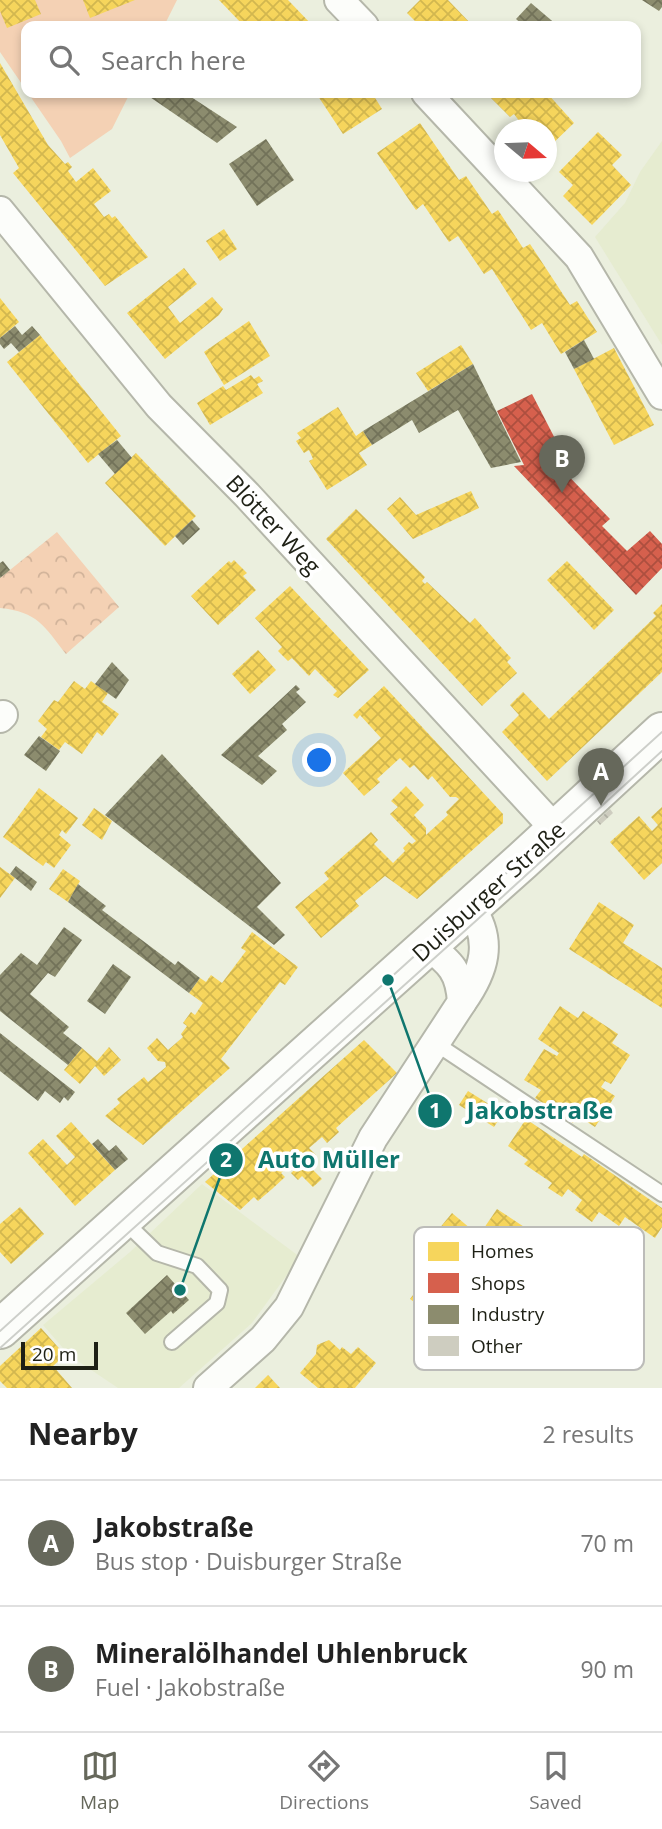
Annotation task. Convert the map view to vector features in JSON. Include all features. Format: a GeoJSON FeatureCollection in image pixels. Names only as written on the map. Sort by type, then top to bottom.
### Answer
{"type":"FeatureCollection","features":[{"type":"Feature","properties":{"kind":"main road","name":"Duisburger Straße"},"geometry":{"type":"LineString","coordinates":[[0,1329],[662,732]]}},
{"type":"Feature","properties":{"kind":"street"},"geometry":{"type":"LineString","coordinates":[[339,0],[359,21]]}},
{"type":"Feature","properties":{"kind":"street"},"geometry":{"type":"LineString","coordinates":[[431,98],[579,257],[662,395]]}},
{"type":"Feature","properties":{"kind":"street","name":"Blötter Weg"},"geometry":{"type":"LineString","coordinates":[[0,211],[159,405],[247,495],[556,830]]}},
{"type":"Feature","properties":{"kind":"street"},"geometry":{"type":"LineString","coordinates":[[208,1388],[263,1339],[289,1307],[373,1138],[477,981],[485,938],[470,907]]}},
{"type":"Feature","properties":{"kind":"street"},"geometry":{"type":"LineString","coordinates":[[427,945],[455,970],[462,1002]]}},
{"type":"Feature","properties":{"kind":"lane"},"geometry":{"type":"LineString","coordinates":[[435,1043],[662,1194]]}},
{"type":"Feature","properties":{"kind":"lane"},"geometry":{"type":"LineString","coordinates":[[123,1220],[158,1253],[197,1266],[220,1290],[217,1303],[172,1342]]}},
{"type":"Feature","properties":{"kind":"shaded area"},"geometry":{"type":"Polygon","coordinates":[[[662,141],[662,345],[595,237],[625,203],[640,172],[662,141]]]}},
{"type":"Feature","properties":{"kind":"shaded area"},"geometry":{"type":"Polygon","coordinates":[[[202,1184],[300,1257],[252,1323],[179,1388],[118,1388],[69,1355],[43,1325],[130,1252],[202,1184]]]}},
{"type":"Feature","properties":{"kind":"green space"},"geometry":{"type":"Polygon","coordinates":[[[0,0],[177,0],[166,21],[21,21],[21,83],[0,52],[0,0]]]}},
{"type":"Feature","properties":{"kind":"green space"},"geometry":{"type":"Polygon","coordinates":[[[31,98],[128,98],[112,129],[70,158],[31,98]]]}},
{"type":"Feature","properties":{"kind":"green space"},"geometry":{"type":"Polygon","coordinates":[[[57,532],[119,607],[66,654],[45,628],[32,617],[0,608],[0,578],[57,532]]]}},
{"type":"Feature","properties":{"kind":"building: Homes"},"geometry":{"type":"Polygon","coordinates":[[[0,0],[35,0],[41,14],[7,28],[0,11],[0,0]]]}},
{"type":"Feature","properties":{"kind":"building: Homes"},"geometry":{"type":"Polygon","coordinates":[[[83,0],[135,0],[90,18],[83,0]]]}},
{"type":"Feature","properties":{"kind":"building: Homes"},"geometry":{"type":"Polygon","coordinates":[[[219,0],[288,0],[308,21],[239,21],[219,0]]]}},
{"type":"Feature","properties":{"kind":"building: Homes"},"geometry":{"type":"Polygon","coordinates":[[[420,0],[448,0],[468,21],[415,21],[407,13],[420,0]]]}},
{"type":"Feature","properties":{"kind":"building: Homes"},"geometry":{"type":"Polygon","coordinates":[[[0,63],[48,145],[65,164],[68,162],[72,167],[68,171],[76,182],[93,168],[111,191],[94,204],[104,217],[109,214],[112,218],[115,216],[148,257],[105,286],[13,173],[19,168],[0,135],[0,63]]]}},
{"type":"Feature","properties":{"kind":"building: Homes"},"geometry":{"type":"Polygon","coordinates":[[[319,98],[375,98],[382,109],[343,134],[319,98]]]}},
{"type":"Feature","properties":{"kind":"building: Homes"},"geometry":{"type":"Polygon","coordinates":[[[491,98],[552,98],[574,123],[557,139],[557,119],[518,119],[514,114],[510,117],[491,98]]]}},
{"type":"Feature","properties":{"kind":"building: Homes"},"geometry":{"type":"Polygon","coordinates":[[[420,123],[459,180],[466,176],[492,214],[498,210],[523,248],[530,244],[570,305],[577,301],[597,332],[561,354],[542,323],[531,330],[492,269],[484,274],[458,236],[449,242],[423,204],[416,210],[377,153],[420,123]]]}},
{"type":"Feature","properties":{"kind":"building: Homes"},"geometry":{"type":"Polygon","coordinates":[[[598,132],[622,155],[612,165],[631,185],[592,225],[563,196],[573,185],[559,172],[598,132]]]}},
{"type":"Feature","properties":{"kind":"building: Homes"},"geometry":{"type":"Polygon","coordinates":[[[224,229],[237,249],[220,261],[206,241],[224,229]]]}},
{"type":"Feature","properties":{"kind":"building: Homes"},"geometry":{"type":"Polygon","coordinates":[[[184,268],[197,284],[168,307],[180,323],[212,297],[223,309],[165,359],[127,313],[184,268]]]}},
{"type":"Feature","properties":{"kind":"building: Homes"},"geometry":{"type":"Polygon","coordinates":[[[0,298],[19,322],[0,338],[0,298]]]}},
{"type":"Feature","properties":{"kind":"building: Homes"},"geometry":{"type":"Polygon","coordinates":[[[249,321],[270,356],[224,385],[204,352],[249,321]]]}},
{"type":"Feature","properties":{"kind":"building: Homes"},"geometry":{"type":"Polygon","coordinates":[[[40,335],[121,436],[88,463],[7,362],[40,335]]]}},
{"type":"Feature","properties":{"kind":"building: Homes"},"geometry":{"type":"Polygon","coordinates":[[[461,345],[473,364],[428,391],[416,373],[461,345]]]}},
{"type":"Feature","properties":{"kind":"building: Homes"},"geometry":{"type":"Polygon","coordinates":[[[614,348],[654,425],[614,445],[574,369],[614,348]]]}},
{"type":"Feature","properties":{"kind":"building: Homes"},"geometry":{"type":"Polygon","coordinates":[[[251,375],[254,379],[259,376],[263,381],[257,384],[263,393],[210,425],[197,403],[223,386],[226,390],[251,375]]]}},
{"type":"Feature","properties":{"kind":"building: Homes"},"geometry":{"type":"Polygon","coordinates":[[[338,407],[356,436],[363,431],[372,445],[359,453],[367,465],[327,490],[309,461],[313,459],[309,450],[304,453],[296,441],[301,438],[297,433],[338,407]]]}},
{"type":"Feature","properties":{"kind":"building: Homes"},"geometry":{"type":"Polygon","coordinates":[[[136,453],[196,516],[165,546],[105,483],[136,453]]]}},
{"type":"Feature","properties":{"kind":"building: Homes"},"geometry":{"type":"Polygon","coordinates":[[[471,491],[479,508],[413,539],[387,509],[400,497],[416,515],[471,491]]]}},
{"type":"Feature","properties":{"kind":"building: Homes"},"geometry":{"type":"Polygon","coordinates":[[[356,509],[425,577],[422,581],[425,584],[427,582],[470,623],[475,618],[511,658],[507,662],[517,673],[482,706],[326,539],[356,509]]]}},
{"type":"Feature","properties":{"kind":"building: Homes"},"geometry":{"type":"Polygon","coordinates":[[[234,560],[247,573],[243,576],[256,590],[218,625],[191,596],[229,561],[231,563],[234,560]]]}},
{"type":"Feature","properties":{"kind":"building: Homes"},"geometry":{"type":"Polygon","coordinates":[[[567,561],[614,610],[594,630],[547,580],[567,561]]]}},
{"type":"Feature","properties":{"kind":"building: Homes"},"geometry":{"type":"Polygon","coordinates":[[[290,586],[369,670],[338,698],[333,695],[337,691],[315,669],[309,676],[292,658],[288,661],[278,651],[282,647],[255,618],[290,586]]]}},
{"type":"Feature","properties":{"kind":"building: Homes"},"geometry":{"type":"Polygon","coordinates":[[[662,604],[662,672],[547,781],[502,732],[519,715],[510,705],[523,692],[549,719],[656,616],[653,613],[662,604]]]}},
{"type":"Feature","properties":{"kind":"building: Homes"},"geometry":{"type":"Polygon","coordinates":[[[258,650],[276,670],[250,694],[232,674],[258,650]]]}},
{"type":"Feature","properties":{"kind":"building: Homes"},"geometry":{"type":"Polygon","coordinates":[[[74,681],[85,689],[91,681],[108,693],[102,702],[119,714],[102,736],[97,732],[82,754],[65,742],[59,750],[41,737],[47,729],[38,721],[54,700],[58,702],[74,681]]]}},
{"type":"Feature","properties":{"kind":"building: Homes"},"geometry":{"type":"Polygon","coordinates":[[[384,686],[503,814],[503,823],[417,899],[385,876],[355,901],[359,906],[321,938],[295,907],[329,879],[324,873],[371,832],[378,840],[374,844],[393,863],[405,851],[403,848],[409,842],[412,844],[416,841],[390,814],[398,807],[391,801],[406,786],[424,805],[414,815],[426,828],[426,835],[448,815],[446,812],[459,799],[450,797],[432,776],[428,780],[414,765],[410,768],[400,758],[377,779],[380,782],[364,796],[343,773],[381,738],[360,715],[357,719],[353,715],[384,686]]]}},
{"type":"Feature","properties":{"kind":"building: Homes"},"geometry":{"type":"Polygon","coordinates":[[[39,788],[78,818],[66,834],[62,830],[59,835],[71,845],[54,868],[46,862],[43,866],[3,837],[39,788]]]}},
{"type":"Feature","properties":{"kind":"building: Homes"},"geometry":{"type":"Polygon","coordinates":[[[662,807],[662,863],[644,880],[610,842],[639,816],[652,831],[658,825],[651,817],[662,807]]]}},
{"type":"Feature","properties":{"kind":"building: Homes"},"geometry":{"type":"Polygon","coordinates":[[[94,808],[112,821],[102,840],[82,825],[94,808]]]}},
{"type":"Feature","properties":{"kind":"building: Homes"},"geometry":{"type":"Polygon","coordinates":[[[0,867],[15,878],[0,898],[0,867]]]}},
{"type":"Feature","properties":{"kind":"building: Homes"},"geometry":{"type":"Polygon","coordinates":[[[63,869],[80,881],[68,902],[49,889],[63,869]]]}},
{"type":"Feature","properties":{"kind":"building: Homes"},"geometry":{"type":"Polygon","coordinates":[[[599,902],[634,925],[623,943],[662,968],[662,1008],[569,949],[599,902]]]}},
{"type":"Feature","properties":{"kind":"building: Homes"},"geometry":{"type":"Polygon","coordinates":[[[252,932],[298,967],[285,985],[280,982],[221,1059],[230,1068],[143,1145],[105,1116],[120,1103],[117,1099],[144,1077],[148,1082],[166,1067],[165,1062],[158,1061],[147,1048],[157,1038],[168,1050],[183,1037],[181,1034],[187,1026],[183,1023],[191,1012],[195,1015],[203,1003],[189,993],[200,978],[206,982],[211,975],[222,983],[246,951],[241,948],[252,932]]]}},
{"type":"Feature","properties":{"kind":"building: Homes"},"geometry":{"type":"Polygon","coordinates":[[[560,1006],[578,1018],[583,1011],[618,1034],[612,1043],[630,1055],[611,1084],[605,1081],[601,1087],[615,1096],[595,1127],[578,1116],[573,1123],[535,1098],[541,1090],[524,1080],[544,1049],[557,1056],[559,1053],[538,1039],[560,1006]]]}},
{"type":"Feature","properties":{"kind":"building: Homes"},"geometry":{"type":"Polygon","coordinates":[[[364,1040],[397,1073],[336,1128],[339,1132],[327,1143],[322,1137],[309,1148],[316,1155],[306,1163],[322,1179],[313,1187],[302,1176],[298,1180],[291,1173],[304,1161],[300,1156],[281,1173],[285,1177],[272,1189],[258,1201],[254,1197],[240,1210],[205,1182],[364,1040]]]}},
{"type":"Feature","properties":{"kind":"building: Homes"},"geometry":{"type":"Polygon","coordinates":[[[109,1047],[121,1060],[104,1076],[95,1066],[80,1084],[64,1070],[82,1048],[97,1061],[109,1047]]]}},
{"type":"Feature","properties":{"kind":"building: Homes"},"geometry":{"type":"Polygon","coordinates":[[[468,1091],[503,1113],[494,1127],[459,1105],[468,1091]]]}},
{"type":"Feature","properties":{"kind":"building: Homes"},"geometry":{"type":"Polygon","coordinates":[[[526,1119],[582,1157],[584,1154],[662,1208],[662,1227],[655,1238],[644,1230],[644,1227],[639,1227],[625,1217],[619,1226],[599,1212],[592,1222],[575,1210],[582,1200],[568,1189],[562,1197],[548,1188],[552,1183],[524,1164],[528,1160],[508,1146],[526,1119]]]}},
{"type":"Feature","properties":{"kind":"building: Homes"},"geometry":{"type":"Polygon","coordinates":[[[71,1122],[115,1170],[75,1206],[28,1153],[43,1139],[67,1165],[75,1157],[56,1136],[71,1122]]]}},
{"type":"Feature","properties":{"kind":"building: Homes"},"geometry":{"type":"Polygon","coordinates":[[[20,1207],[44,1234],[11,1264],[0,1252],[0,1224],[20,1207]]]}},
{"type":"Feature","properties":{"kind":"building: Homes"},"geometry":{"type":"Polygon","coordinates":[[[497,1209],[524,1227],[485,1227],[497,1209]]]}},
{"type":"Feature","properties":{"kind":"building: Homes"},"geometry":{"type":"Polygon","coordinates":[[[452,1213],[469,1227],[441,1227],[452,1213]]]}},
{"type":"Feature","properties":{"kind":"building: Homes"},"geometry":{"type":"Polygon","coordinates":[[[41,1328],[65,1355],[53,1366],[72,1388],[7,1388],[0,1381],[0,1366],[41,1328]]]}},
{"type":"Feature","properties":{"kind":"building: Homes"},"geometry":{"type":"Polygon","coordinates":[[[329,1340],[340,1350],[342,1347],[351,1354],[358,1347],[376,1363],[355,1388],[318,1388],[300,1373],[316,1354],[317,1345],[329,1340]]]}},
{"type":"Feature","properties":{"kind":"building: Homes"},"geometry":{"type":"Polygon","coordinates":[[[268,1375],[280,1388],[255,1388],[268,1375]]]}},
{"type":"Feature","properties":{"kind":"building: Shops"},"geometry":{"type":"Polygon","coordinates":[[[532,394],[565,458],[553,460],[610,519],[602,526],[627,551],[650,531],[662,544],[662,568],[636,595],[514,466],[524,465],[497,411],[532,394]]]}},
{"type":"Feature","properties":{"kind":"building: Industry"},"geometry":{"type":"Polygon","coordinates":[[[642,0],[662,0],[662,7],[659,11],[642,0]]]}},
{"type":"Feature","properties":{"kind":"building: Industry"},"geometry":{"type":"Polygon","coordinates":[[[531,3],[552,21],[518,21],[516,19],[531,3]]]}},
{"type":"Feature","properties":{"kind":"building: Industry"},"geometry":{"type":"Polygon","coordinates":[[[151,98],[193,98],[237,127],[217,143],[151,98]]]}},
{"type":"Feature","properties":{"kind":"building: Industry"},"geometry":{"type":"Polygon","coordinates":[[[266,139],[294,180],[257,206],[229,164],[266,139]]]}},
{"type":"Feature","properties":{"kind":"building: Industry"},"geometry":{"type":"Polygon","coordinates":[[[15,326],[22,335],[32,326],[40,335],[19,352],[11,343],[4,349],[0,338],[15,326]]]}},
{"type":"Feature","properties":{"kind":"building: Industry"},"geometry":{"type":"Polygon","coordinates":[[[584,340],[594,359],[574,369],[565,352],[584,340]]]}},
{"type":"Feature","properties":{"kind":"building: Industry"},"geometry":{"type":"Polygon","coordinates":[[[473,364],[521,462],[491,468],[458,410],[419,433],[412,420],[372,445],[363,431],[473,364]]]}},
{"type":"Feature","properties":{"kind":"building: Industry"},"geometry":{"type":"Polygon","coordinates":[[[117,440],[132,458],[115,474],[98,454],[117,440]]]}},
{"type":"Feature","properties":{"kind":"building: Industry"},"geometry":{"type":"Polygon","coordinates":[[[192,520],[200,529],[183,545],[175,536],[192,520]]]}},
{"type":"Feature","properties":{"kind":"building: Industry"},"geometry":{"type":"Polygon","coordinates":[[[3,561],[10,570],[0,578],[0,563],[3,561]]]}},
{"type":"Feature","properties":{"kind":"building: Industry"},"geometry":{"type":"Polygon","coordinates":[[[112,662],[129,680],[116,699],[95,684],[112,662]]]}},
{"type":"Feature","properties":{"kind":"building: Industry"},"geometry":{"type":"Polygon","coordinates":[[[296,685],[300,689],[296,692],[306,702],[282,724],[287,730],[258,756],[277,771],[262,785],[221,755],[296,685]]]}},
{"type":"Feature","properties":{"kind":"building: Industry"},"geometry":{"type":"Polygon","coordinates":[[[39,736],[60,751],[46,771],[24,755],[39,736]]]}},
{"type":"Feature","properties":{"kind":"building: Industry"},"geometry":{"type":"Polygon","coordinates":[[[162,754],[281,883],[257,907],[285,935],[274,945],[105,815],[162,754]]]}},
{"type":"Feature","properties":{"kind":"building: Industry"},"geometry":{"type":"Polygon","coordinates":[[[16,866],[37,882],[31,891],[10,874],[16,866]]]}},
{"type":"Feature","properties":{"kind":"building: Industry"},"geometry":{"type":"Polygon","coordinates":[[[78,884],[106,906],[102,910],[175,965],[178,961],[200,978],[189,993],[68,902],[78,884]]]}},
{"type":"Feature","properties":{"kind":"building: Industry"},"geometry":{"type":"Polygon","coordinates":[[[64,927],[82,940],[55,977],[48,973],[30,994],[69,1027],[63,1033],[82,1048],[68,1065],[0,1011],[0,975],[21,953],[37,965],[64,927]]]}},
{"type":"Feature","properties":{"kind":"building: Industry"},"geometry":{"type":"Polygon","coordinates":[[[113,964],[131,977],[105,1014],[87,1001],[113,964]]]}},
{"type":"Feature","properties":{"kind":"building: Industry"},"geometry":{"type":"Polygon","coordinates":[[[0,1033],[75,1092],[68,1101],[64,1097],[60,1103],[45,1091],[38,1101],[0,1071],[0,1033]]]}},
{"type":"Feature","properties":{"kind":"building: Industry"},"geometry":{"type":"Polygon","coordinates":[[[98,1139],[109,1151],[116,1145],[128,1159],[115,1170],[92,1144],[98,1139]]]}},
{"type":"Feature","properties":{"kind":"building: Industry"},"geometry":{"type":"Polygon","coordinates":[[[167,1275],[189,1300],[173,1314],[171,1311],[145,1334],[126,1313],[167,1275]]]}},
{"type":"Feature","properties":{"kind":"building: Other"},"geometry":{"type":"Polygon","coordinates":[[[610,809],[613,813],[600,825],[597,821],[610,809]]]}},
{"type":"Feature","properties":{"kind":"tram line"},"geometry":{"type":"LineString","coordinates":[[0,1331],[662,732]]}},
{"type":"Feature","properties":{"kind":"tram line"},"geometry":{"type":"LineString","coordinates":[[0,1348],[662,751]]}},
{"type":"Feature","properties":{"kind":"place","name":"Mineralölhandel Uhlenbruck"},"geometry":{"type":"Point","coordinates":[562,493]}},
{"type":"Feature","properties":{"kind":"place","name":"Jakobstraße"},"geometry":{"type":"Point","coordinates":[601,806]}},
{"type":"Feature","properties":{"kind":"place","name":"Jakobstraße"},"geometry":{"type":"Point","coordinates":[388,980]}},
{"type":"Feature","properties":{"kind":"place","name":"Auto Müller"},"geometry":{"type":"Point","coordinates":[180,1290]}}]}
